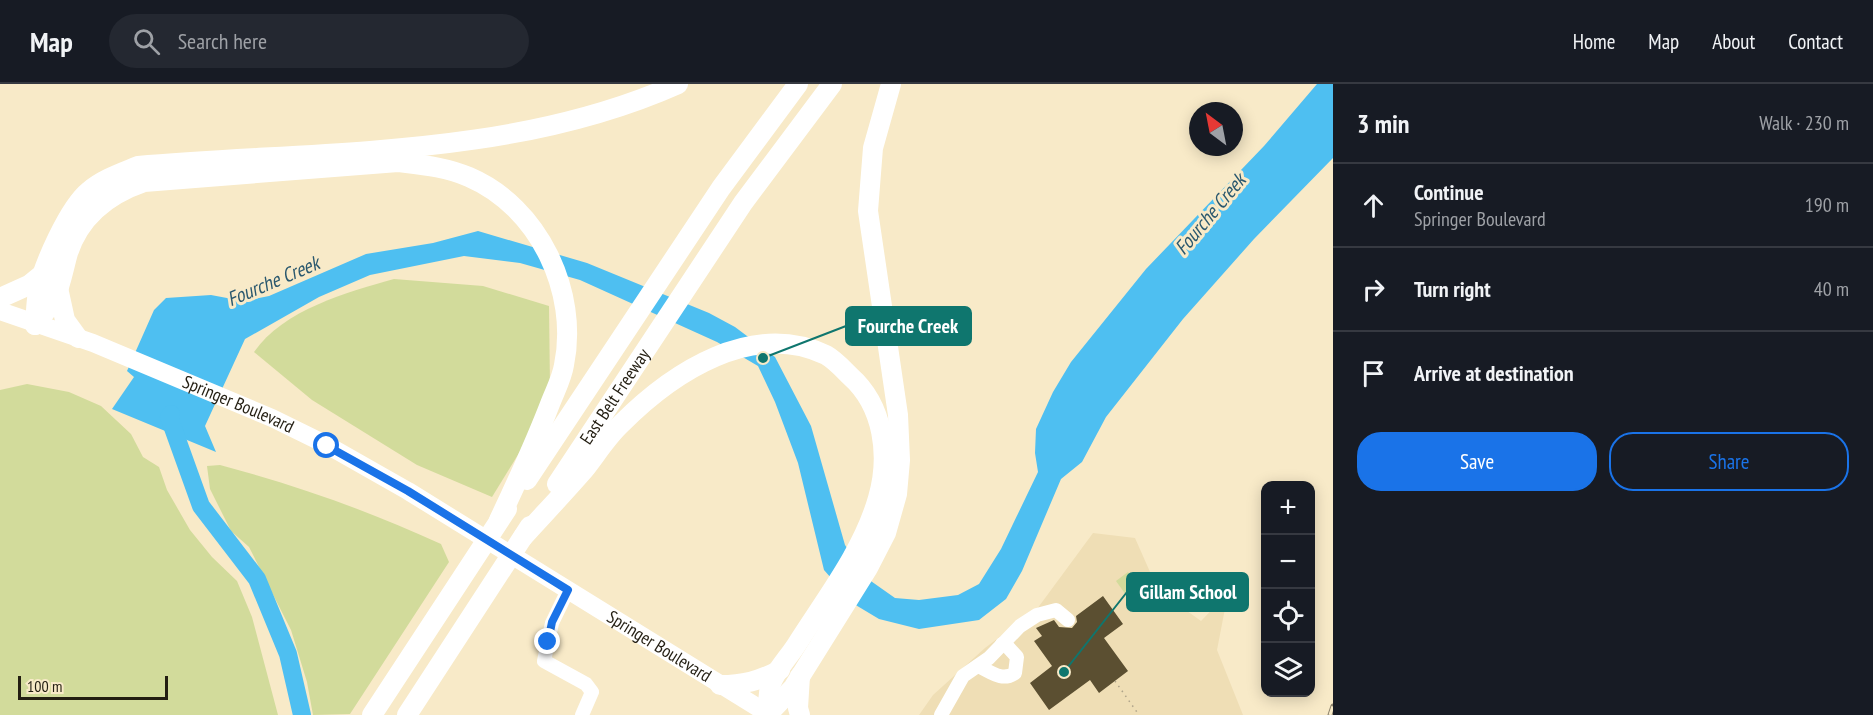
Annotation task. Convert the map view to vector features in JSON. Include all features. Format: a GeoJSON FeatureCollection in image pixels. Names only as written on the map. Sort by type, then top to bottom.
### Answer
{"type":"FeatureCollection","features":[{"type":"Feature","properties":{"kind":"highway"},"geometry":{"type":"LineString","coordinates":[[36,325],[38,291],[64,225],[93,199],[110,177],[138,166],[441,144],[518,133],[579,121],[644,99],[678,84]]}},
{"type":"Feature","properties":{"kind":"highway","name":"East Belt Freeway"},"geometry":{"type":"LineString","coordinates":[[372,715],[721,188],[798,84]]}},
{"type":"Feature","properties":{"kind":"highway","name":"East Belt Freeway"},"geometry":{"type":"LineString","coordinates":[[406,715],[743,203],[832,84]]}},
{"type":"Feature","properties":{"kind":"highway"},"geometry":{"type":"LineString","coordinates":[[769,714],[793,688],[868,568],[886,533],[897,494],[900,460],[898,415],[868,211],[873,148],[891,84]]}},
{"type":"Feature","properties":{"kind":"highway"},"geometry":{"type":"LineString","coordinates":[[36,325],[55,299],[69,249],[93,199],[144,183],[398,162],[440,167],[470,178],[503,197],[531,227],[548,254],[564,294],[568,326],[564,366],[539,433],[499,520]]}},
{"type":"Feature","properties":{"kind":"highway"},"geometry":{"type":"LineString","coordinates":[[0,298],[29,285],[45,272]]}},
{"type":"Feature","properties":{"kind":"highway"},"geometry":{"type":"LineString","coordinates":[[58,288],[65,320],[86,341]]}},
{"type":"Feature","properties":{"kind":"highway"},"geometry":{"type":"LineString","coordinates":[[523,537],[583,470],[620,424],[652,397],[694,367],[714,356],[755,345],[794,344],[828,356],[854,380],[874,406],[883,437],[884,465],[878,498],[847,567],[771,685],[769,714]]}},
{"type":"Feature","properties":{"kind":"highway"},"geometry":{"type":"LineString","coordinates":[[720,685],[741,685],[762,680],[780,670]]}},
{"type":"Feature","properties":{"kind":"highway"},"geometry":{"type":"LineString","coordinates":[[800,715],[798,708],[801,675]]}},
{"type":"Feature","properties":{"kind":"main road","name":"Springer Boulevard"},"geometry":{"type":"LineString","coordinates":[[0,311],[86,341],[272,418],[367,466],[769,714]]}},
{"type":"Feature","properties":{"kind":"lane"},"geometry":{"type":"LineString","coordinates":[[568,590],[552,622],[544,661],[586,684],[591,692],[582,715]]}},
{"type":"Feature","properties":{"kind":"lane"},"geometry":{"type":"LineString","coordinates":[[941,715],[963,675],[978,666],[1020,626],[1037,615],[1056,610],[1068,620]]}},
{"type":"Feature","properties":{"kind":"lane"},"geometry":{"type":"LineString","coordinates":[[978,666],[1000,677],[1008,678],[1015,673],[1017,657],[1007,646],[1002,645]]}},
{"type":"Feature","properties":{"kind":"path"},"geometry":{"type":"LineString","coordinates":[[1115,681],[1139,715]]}},
{"type":"Feature","properties":{"kind":"shaded area"},"geometry":{"type":"Polygon","coordinates":[[[1093,533],[1135,538],[1158,590],[1201,621],[1228,593],[1217,650],[1243,715],[919,715],[933,695],[985,648],[1037,609],[1093,533]]]}},
{"type":"Feature","properties":{"kind":"green space"},"geometry":{"type":"Polygon","coordinates":[[[394,279],[483,286],[549,306],[550,387],[524,445],[492,497],[417,465],[312,400],[254,352],[266,337],[299,314],[356,290],[394,279]]]}},
{"type":"Feature","properties":{"kind":"green space"},"geometry":{"type":"Polygon","coordinates":[[[27,384],[69,392],[101,406],[131,434],[143,457],[159,467],[167,490],[190,530],[212,557],[237,581],[252,617],[278,715],[0,715],[0,390],[27,384]]]}},
{"type":"Feature","properties":{"kind":"green space"},"geometry":{"type":"Polygon","coordinates":[[[220,465],[332,500],[441,544],[449,562],[350,714],[313,715],[307,682],[291,630],[249,547],[231,531],[210,489],[207,466],[220,465]]]}},
{"type":"Feature","properties":{"kind":"green space"},"geometry":{"type":"Polygon","coordinates":[[[1128,572],[1148,600],[1136,609],[1116,581],[1128,572]]]}},
{"type":"Feature","properties":{"kind":"water"},"geometry":{"type":"Polygon","coordinates":[[[1317,84],[1333,84],[1333,158],[1254,239],[1183,319],[1106,417],[1082,462],[1061,479],[1022,571],[1006,599],[979,620],[919,629],[879,619],[854,604],[824,570],[798,463],[775,402],[758,366],[717,342],[580,280],[520,263],[464,256],[370,275],[319,297],[245,339],[205,426],[216,452],[112,409],[134,377],[127,371],[154,310],[166,298],[211,295],[243,301],[269,296],[366,254],[433,243],[478,231],[587,263],[709,313],[735,327],[775,357],[811,426],[845,545],[868,579],[895,598],[919,600],[958,595],[979,584],[1001,549],[1038,472],[1035,453],[1036,429],[1053,392],[1071,362],[1146,269],[1264,146],[1317,84]]]}},
{"type":"Feature","properties":{"kind":"building"},"geometry":{"type":"Polygon","coordinates":[[[1103,596],[1123,624],[1104,638],[1128,671],[1099,693],[1090,680],[1049,710],[1030,683],[1052,666],[1034,641],[1042,636],[1036,628],[1054,620],[1059,627],[1072,628],[1077,622],[1076,616],[1103,596]]]}},
{"type":"Feature","properties":{"kind":"waterway","name":"Fourche Creek"},"geometry":{"type":"LineString","coordinates":[[171,414],[169,417],[201,506],[257,579],[288,654],[302,715]]}},
{"type":"Feature","properties":{"kind":"railway"},"geometry":{"type":"LineString","coordinates":[[1330,715],[1333,706]]}},
{"type":"Feature","properties":{"kind":"place","name":"Fourche Creek"},"geometry":{"type":"Point","coordinates":[763,358]}},
{"type":"Feature","properties":{"kind":"place","name":"Gillam School"},"geometry":{"type":"Point","coordinates":[1064,672]}},
{"type":"Feature","properties":{"kind":"route"},"geometry":{"type":"LineString","coordinates":[[327,446],[367,466],[568,590],[552,622],[548,642]]}}]}
